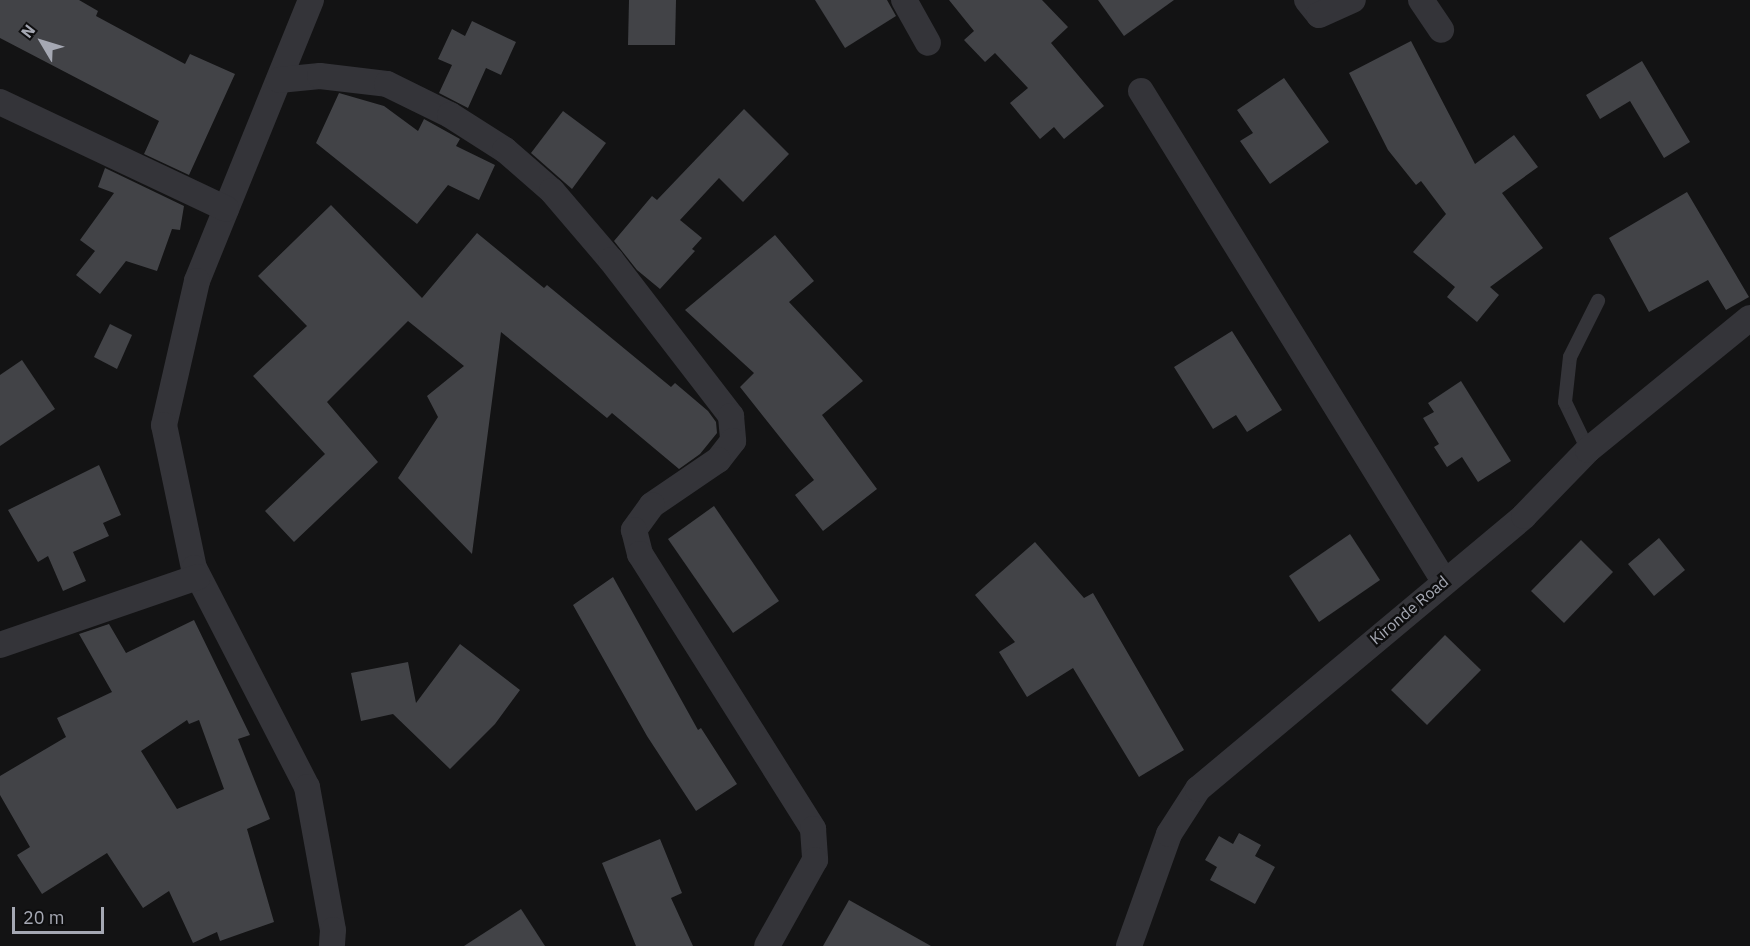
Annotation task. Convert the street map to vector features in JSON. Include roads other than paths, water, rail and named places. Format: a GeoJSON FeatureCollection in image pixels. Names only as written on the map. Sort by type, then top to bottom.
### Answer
{"type":"FeatureCollection","features":[{"type":"Feature","properties":{"kind":"street"},"geometry":{"type":"LineString","coordinates":[[311,0],[197,281],[164,425],[198,577],[307,787],[333,930],[332,946]]}},
{"type":"Feature","properties":{"kind":"street"},"geometry":{"type":"LineString","coordinates":[[904,0],[928,43]]}},
{"type":"Feature","properties":{"kind":"street"},"geometry":{"type":"LineString","coordinates":[[1307,0],[1319,15],[1353,0]]}},
{"type":"Feature","properties":{"kind":"street"},"geometry":{"type":"LineString","coordinates":[[1421,0],[1440,30]]}},
{"type":"Feature","properties":{"kind":"street"},"geometry":{"type":"LineString","coordinates":[[279,80],[320,76],[387,84],[450,115],[505,150],[552,192],[611,260],[731,416],[733,441],[718,460],[652,505],[634,530],[640,554],[813,829],[815,860],[767,946]]}},
{"type":"Feature","properties":{"kind":"street"},"geometry":{"type":"LineString","coordinates":[[1141,91],[1444,581]]}},
{"type":"Feature","properties":{"kind":"street"},"geometry":{"type":"LineString","coordinates":[[0,102],[226,209]]}},
{"type":"Feature","properties":{"kind":"street","name":"Kironde Road"},"geometry":{"type":"LineString","coordinates":[[1129,946],[1169,834],[1198,789],[1524,516],[1588,450],[1750,318]]}},
{"type":"Feature","properties":{"kind":"street"},"geometry":{"type":"LineString","coordinates":[[0,645],[198,577]]}},
{"type":"Feature","properties":{"kind":"lane"},"geometry":{"type":"LineString","coordinates":[[1588,450],[1564,402],[1570,357],[1598,301]]}}]}
